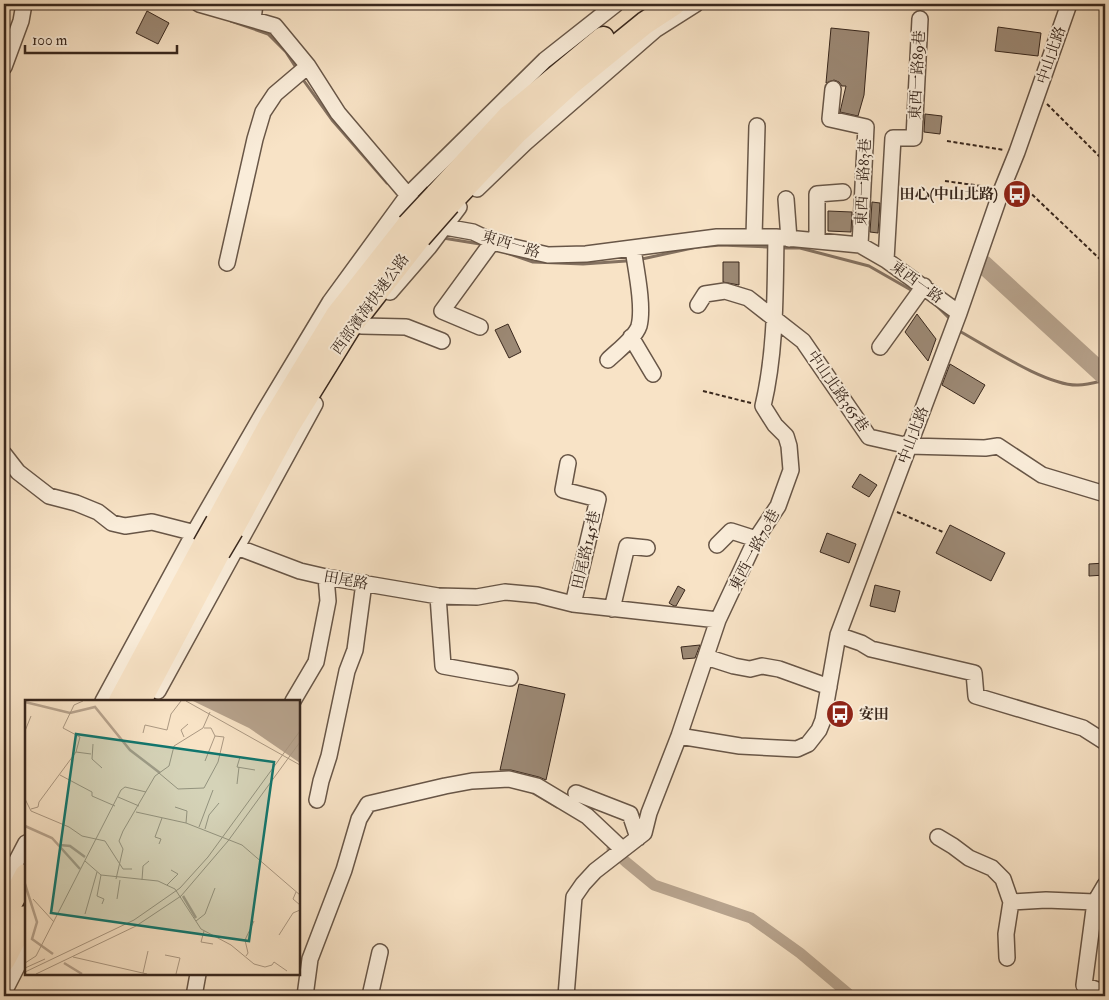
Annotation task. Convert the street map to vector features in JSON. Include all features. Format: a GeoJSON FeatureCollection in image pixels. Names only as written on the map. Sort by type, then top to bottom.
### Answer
{"type":"FeatureCollection","features":[{"type":"Feature","properties":{"kind":"highway","name":"西部濱海快速公路"},"geometry":{"type":"LineString","coordinates":[[121,700],[217,538],[349,328],[414,231],[509,116],[564,69],[647,4]]}},
{"type":"Feature","properties":{"kind":"highway","name":"西部濱海快速公路"},"geometry":{"type":"LineString","coordinates":[[442,199],[570,84],[645,23],[674,4]]}},
{"type":"Feature","properties":{"kind":"highway","name":"西部濱海快速公路"},"geometry":{"type":"LineString","coordinates":[[140,700],[217,538]]}},
{"type":"Feature","properties":{"kind":"highway"},"geometry":{"type":"LineString","coordinates":[[4,960],[13,914],[25,878]]}},
{"type":"Feature","properties":{"kind":"street"},"geometry":{"type":"LineString","coordinates":[[4,67],[21,21],[24,4]]}},
{"type":"Feature","properties":{"kind":"street","name":"東西一路"},"geometry":{"type":"LineString","coordinates":[[199,4],[275,26],[308,66],[338,113],[417,206],[445,227],[473,232],[492,241],[548,255],[586,254],[633,249],[717,237],[782,238],[860,245],[924,286],[959,313]]}},
{"type":"Feature","properties":{"kind":"street"},"geometry":{"type":"LineString","coordinates":[[253,19],[255,4]]}},
{"type":"Feature","properties":{"kind":"street"},"geometry":{"type":"LineString","coordinates":[[152,700],[217,538],[265,410],[330,302],[408,195],[545,60],[616,4]]}},
{"type":"Feature","properties":{"kind":"street"},"geometry":{"type":"LineString","coordinates":[[104,700],[217,538],[300,430],[361,326],[445,227],[456,210],[525,143],[655,30],[696,4]]}},
{"type":"Feature","properties":{"kind":"street","name":"中山北路"},"geometry":{"type":"LineString","coordinates":[[679,736],[740,746],[797,749],[808,744],[819,730],[838,635],[959,313],[1069,4]]}},
{"type":"Feature","properties":{"kind":"street","name":"東西一路89巷"},"geometry":{"type":"LineString","coordinates":[[886,260],[894,138],[914,138],[920,19]]}},
{"type":"Feature","properties":{"kind":"street"},"geometry":{"type":"LineString","coordinates":[[227,263],[255,139],[263,112],[276,94],[308,66]]}},
{"type":"Feature","properties":{"kind":"street","name":"東西一路83巷"},"geometry":{"type":"LineString","coordinates":[[834,89],[830,119],[866,126],[860,245]]}},
{"type":"Feature","properties":{"kind":"street"},"geometry":{"type":"LineString","coordinates":[[754,237],[757,126]]}},
{"type":"Feature","properties":{"kind":"street"},"geometry":{"type":"LineString","coordinates":[[817,241],[817,194],[843,192]]}},
{"type":"Feature","properties":{"kind":"street"},"geometry":{"type":"LineString","coordinates":[[763,406],[769,380],[786,199]]}},
{"type":"Feature","properties":{"kind":"street"},"geometry":{"type":"LineString","coordinates":[[480,327],[442,311],[492,241]]}},
{"type":"Feature","properties":{"kind":"street"},"geometry":{"type":"LineString","coordinates":[[608,360],[639,326],[640,289],[633,249]]}},
{"type":"Feature","properties":{"kind":"street"},"geometry":{"type":"LineString","coordinates":[[880,347],[924,286]]}},
{"type":"Feature","properties":{"kind":"street","name":"中山北路365巷"},"geometry":{"type":"LineString","coordinates":[[698,305],[704,294],[725,291],[748,298],[803,341],[870,437],[909,446],[985,448],[998,446],[1042,475],[1105,494]]}},
{"type":"Feature","properties":{"kind":"street"},"geometry":{"type":"LineString","coordinates":[[361,326],[406,327],[442,341]]}},
{"type":"Feature","properties":{"kind":"street"},"geometry":{"type":"LineString","coordinates":[[631,337],[653,374]]}},
{"type":"Feature","properties":{"kind":"street","name":"東西一路70巷"},"geometry":{"type":"LineString","coordinates":[[638,838],[644,833],[649,813],[679,736],[718,620],[756,539],[778,506],[792,470],[786,436],[763,406]]}},
{"type":"Feature","properties":{"kind":"street","name":"田尾路"},"geometry":{"type":"LineString","coordinates":[[4,454],[18,472],[49,496],[76,502],[98,512],[112,523],[125,526],[152,522],[217,538],[300,571],[438,596],[477,597],[505,592],[536,595],[573,604],[718,620]]}},
{"type":"Feature","properties":{"kind":"street","name":"田尾路145巷"},"geometry":{"type":"LineString","coordinates":[[568,463],[563,490],[598,499],[573,604]]}},
{"type":"Feature","properties":{"kind":"street"},"geometry":{"type":"LineString","coordinates":[[717,545],[731,531],[756,539]]}},
{"type":"Feature","properties":{"kind":"street"},"geometry":{"type":"LineString","coordinates":[[612,608],[627,546],[648,548]]}},
{"type":"Feature","properties":{"kind":"street"},"geometry":{"type":"LineString","coordinates":[[294,700],[316,662],[328,601],[326,577]]}},
{"type":"Feature","properties":{"kind":"street"},"geometry":{"type":"LineString","coordinates":[[317,800],[329,756],[347,671],[355,650],[364,583]]}},
{"type":"Feature","properties":{"kind":"street"},"geometry":{"type":"LineString","coordinates":[[438,596],[443,666],[510,678]]}},
{"type":"Feature","properties":{"kind":"street"},"geometry":{"type":"LineString","coordinates":[[838,635],[861,643],[871,649],[974,673],[976,696],[1083,728],[1105,742]]}},
{"type":"Feature","properties":{"kind":"street"},"geometry":{"type":"LineString","coordinates":[[706,657],[734,666],[750,668],[762,666],[778,669],[829,687]]}},
{"type":"Feature","properties":{"kind":"street"},"geometry":{"type":"LineString","coordinates":[[305,996],[310,959],[344,870],[360,819],[368,804],[472,781],[509,779],[537,786],[587,816],[622,849]]}},
{"type":"Feature","properties":{"kind":"street"},"geometry":{"type":"LineString","coordinates":[[576,793],[630,814],[649,813]]}},
{"type":"Feature","properties":{"kind":"street"},"geometry":{"type":"LineString","coordinates":[[566,996],[574,896],[595,871],[638,838],[630,814]]}},
{"type":"Feature","properties":{"kind":"street"},"geometry":{"type":"LineString","coordinates":[[938,837],[970,858],[992,868],[1003,879],[1011,902],[1006,934],[1007,958]]}},
{"type":"Feature","properties":{"kind":"street"},"geometry":{"type":"LineString","coordinates":[[4,885],[25,845]]}},
{"type":"Feature","properties":{"kind":"street"},"geometry":{"type":"LineString","coordinates":[[1105,885],[1095,902],[1084,985],[1105,994]]}},
{"type":"Feature","properties":{"kind":"street"},"geometry":{"type":"LineString","coordinates":[[1011,902],[1046,900],[1095,902]]}},
{"type":"Feature","properties":{"kind":"street"},"geometry":{"type":"LineString","coordinates":[[4,992],[25,951]]}},
{"type":"Feature","properties":{"kind":"street"},"geometry":{"type":"LineString","coordinates":[[370,996],[380,952]]}},
{"type":"Feature","properties":{"kind":"street"},"geometry":{"type":"LineString","coordinates":[[194,996],[198,975]]}},
{"type":"Feature","properties":{"kind":"path"},"geometry":{"type":"LineString","coordinates":[[1038,95],[1105,162]]}},
{"type":"Feature","properties":{"kind":"path"},"geometry":{"type":"LineString","coordinates":[[947,141],[1017,152]]}},
{"type":"Feature","properties":{"kind":"path"},"geometry":{"type":"LineString","coordinates":[[1008,172],[1105,264]]}},
{"type":"Feature","properties":{"kind":"path"},"geometry":{"type":"LineString","coordinates":[[945,181],[1002,189]]}},
{"type":"Feature","properties":{"kind":"path"},"geometry":{"type":"LineString","coordinates":[[703,391],[763,406]]}},
{"type":"Feature","properties":{"kind":"path"},"geometry":{"type":"LineString","coordinates":[[886,507],[943,532]]}},
{"type":"Feature","properties":{"kind":"building"},"geometry":{"type":"Polygon","coordinates":[[[147,11],[169,23],[158,44],[136,33],[147,11]]]}},
{"type":"Feature","properties":{"kind":"building"},"geometry":{"type":"Polygon","coordinates":[[[998,27],[1041,33],[1038,56],[995,51],[998,27]]]}},
{"type":"Feature","properties":{"kind":"building"},"geometry":{"type":"Polygon","coordinates":[[[831,28],[869,32],[864,95],[858,116],[840,112],[846,86],[842,86],[834,80],[826,83],[831,28]]]}},
{"type":"Feature","properties":{"kind":"building"},"geometry":{"type":"Polygon","coordinates":[[[925,114],[942,116],[940,134],[924,132],[925,114]]]}},
{"type":"Feature","properties":{"kind":"building"},"geometry":{"type":"Polygon","coordinates":[[[872,202],[880,203],[878,233],[870,232],[872,202]]]}},
{"type":"Feature","properties":{"kind":"building"},"geometry":{"type":"Polygon","coordinates":[[[828,211],[852,212],[851,232],[828,231],[828,211]]]}},
{"type":"Feature","properties":{"kind":"building"},"geometry":{"type":"Polygon","coordinates":[[[723,262],[739,262],[739,285],[723,282],[723,262]]]}},
{"type":"Feature","properties":{"kind":"building"},"geometry":{"type":"Polygon","coordinates":[[[917,314],[936,339],[928,361],[905,332],[917,314]]]}},
{"type":"Feature","properties":{"kind":"building"},"geometry":{"type":"Polygon","coordinates":[[[508,324],[521,352],[509,358],[495,330],[508,324]]]}},
{"type":"Feature","properties":{"kind":"building"},"geometry":{"type":"Polygon","coordinates":[[[950,364],[985,385],[974,404],[942,385],[950,364]]]}},
{"type":"Feature","properties":{"kind":"building"},"geometry":{"type":"Polygon","coordinates":[[[860,474],[877,485],[869,497],[852,487],[860,474]]]}},
{"type":"Feature","properties":{"kind":"building"},"geometry":{"type":"Polygon","coordinates":[[[950,525],[1005,553],[991,581],[936,553],[950,525]]]}},
{"type":"Feature","properties":{"kind":"building"},"geometry":{"type":"Polygon","coordinates":[[[827,533],[856,544],[849,563],[820,552],[827,533]]]}},
{"type":"Feature","properties":{"kind":"building"},"geometry":{"type":"Polygon","coordinates":[[[1105,563],[1105,575],[1089,576],[1089,564],[1105,563]]]}},
{"type":"Feature","properties":{"kind":"building"},"geometry":{"type":"Polygon","coordinates":[[[875,585],[900,591],[895,612],[870,606],[875,585]]]}},
{"type":"Feature","properties":{"kind":"building"},"geometry":{"type":"Polygon","coordinates":[[[678,586],[685,590],[676,606],[674,606],[669,603],[678,586]]]}},
{"type":"Feature","properties":{"kind":"building"},"geometry":{"type":"Polygon","coordinates":[[[700,645],[695,658],[683,659],[681,647],[700,645]]]}},
{"type":"Feature","properties":{"kind":"building"},"geometry":{"type":"Polygon","coordinates":[[[519,684],[565,694],[546,780],[511,770],[500,770],[519,684]]]}},
{"type":"Feature","properties":{"kind":"waterway"},"geometry":{"type":"LineString","coordinates":[[179,4],[197,10]]}},
{"type":"Feature","properties":{"kind":"waterway"},"geometry":{"type":"LineString","coordinates":[[231,21],[268,34],[286,52],[295,66]]}},
{"type":"Feature","properties":{"kind":"waterway"},"geometry":{"type":"LineString","coordinates":[[304,81],[332,120],[387,183]]}},
{"type":"Feature","properties":{"kind":"waterway"},"geometry":{"type":"LineString","coordinates":[[443,238],[480,244]]}},
{"type":"Feature","properties":{"kind":"waterway"},"geometry":{"type":"LineString","coordinates":[[642,259],[697,247],[721,245],[767,247]]}},
{"type":"Feature","properties":{"kind":"waterway"},"geometry":{"type":"LineString","coordinates":[[784,248],[800,248],[869,266],[911,290]]}},
{"type":"Feature","properties":{"kind":"waterway"},"geometry":{"type":"LineString","coordinates":[[507,253],[533,262],[583,264],[626,261]]}},
{"type":"Feature","properties":{"kind":"waterway"},"geometry":{"type":"LineString","coordinates":[[983,264],[1105,376]]}},
{"type":"Feature","properties":{"kind":"waterway"},"geometry":{"type":"LineString","coordinates":[[938,307],[948,317]]}},
{"type":"Feature","properties":{"kind":"waterway"},"geometry":{"type":"LineString","coordinates":[[961,332],[1019,365],[1065,384],[1078,385],[1105,380]]}},
{"type":"Feature","properties":{"kind":"waterway"},"geometry":{"type":"LineString","coordinates":[[528,790],[557,807]]}},
{"type":"Feature","properties":{"kind":"waterway"},"geometry":{"type":"LineString","coordinates":[[612,849],[654,885],[751,918],[800,953],[851,996]]}},
{"type":"Feature","properties":{"kind":"place","name":"田心(中山北路)"},"geometry":{"type":"Point","coordinates":[1017,194]}},
{"type":"Feature","properties":{"kind":"place","name":"安田"},"geometry":{"type":"Point","coordinates":[840,714]}}]}
